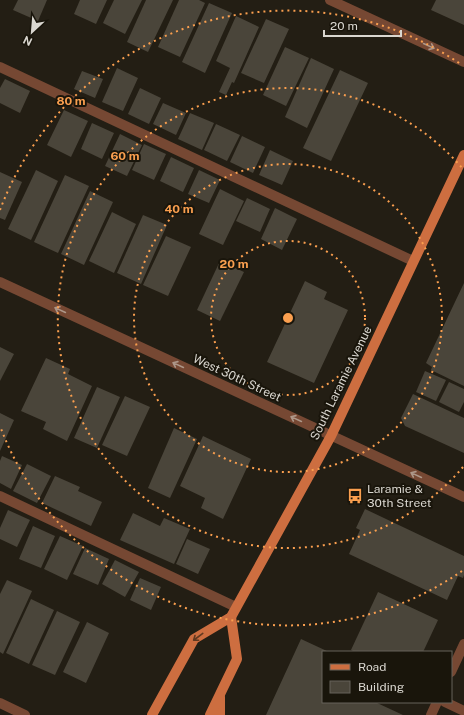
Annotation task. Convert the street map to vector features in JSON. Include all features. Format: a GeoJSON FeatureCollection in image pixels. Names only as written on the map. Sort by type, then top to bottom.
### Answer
{"type":"FeatureCollection","features":[{"type":"Feature","properties":{"kind":"main road","name":"South Laramie Avenue"},"geometry":{"type":"LineString","coordinates":[[231,617],[331,436],[464,155]]}},
{"type":"Feature","properties":{"kind":"main road"},"geometry":{"type":"LineString","coordinates":[[152,715],[194,639],[231,617],[237,659],[210,715]]}},
{"type":"Feature","properties":{"kind":"main road"},"geometry":{"type":"LineString","coordinates":[[220,696],[220,715]]}},
{"type":"Feature","properties":{"kind":"street"},"geometry":{"type":"LineString","coordinates":[[330,0],[464,62]]}},
{"type":"Feature","properties":{"kind":"street"},"geometry":{"type":"LineString","coordinates":[[0,67],[414,262]]}},
{"type":"Feature","properties":{"kind":"street","name":"West 30th Street"},"geometry":{"type":"LineString","coordinates":[[0,282],[464,497]]}},
{"type":"Feature","properties":{"kind":"street"},"geometry":{"type":"LineString","coordinates":[[0,496],[236,607]]}},
{"type":"Feature","properties":{"kind":"street"},"geometry":{"type":"LineString","coordinates":[[452,670],[464,644]]}},
{"type":"Feature","properties":{"kind":"street"},"geometry":{"type":"LineString","coordinates":[[431,715],[437,703]]}},
{"type":"Feature","properties":{"kind":"street"},"geometry":{"type":"LineString","coordinates":[[446,703],[464,711]]}},
{"type":"Feature","properties":{"kind":"street"},"geometry":{"type":"LineString","coordinates":[[0,704],[25,715]]}},
{"type":"Feature","properties":{"kind":"building"},"geometry":{"type":"Polygon","coordinates":[[[18,0],[47,0],[38,21],[13,10],[18,0]]]}},
{"type":"Feature","properties":{"kind":"building"},"geometry":{"type":"Polygon","coordinates":[[[80,0],[107,0],[96,24],[74,14],[80,0]]]}},
{"type":"Feature","properties":{"kind":"building"},"geometry":{"type":"Polygon","coordinates":[[[114,0],[142,0],[125,34],[103,23],[114,0]]]}},
{"type":"Feature","properties":{"kind":"building"},"geometry":{"type":"Polygon","coordinates":[[[146,0],[173,0],[148,52],[127,42],[146,0]]]}},
{"type":"Feature","properties":{"kind":"building"},"geometry":{"type":"Polygon","coordinates":[[[179,0],[199,0],[205,3],[180,57],[158,47],[179,0]]]}},
{"type":"Feature","properties":{"kind":"building"},"geometry":{"type":"Polygon","coordinates":[[[436,0],[464,0],[464,25],[431,10],[436,0]]]}},
{"type":"Feature","properties":{"kind":"building"},"geometry":{"type":"Polygon","coordinates":[[[209,3],[232,13],[205,73],[182,62],[209,3]]]}},
{"type":"Feature","properties":{"kind":"building"},"geometry":{"type":"Polygon","coordinates":[[[236,16],[259,27],[234,83],[232,82],[226,95],[219,92],[230,68],[216,61],[236,16]]]}},
{"type":"Feature","properties":{"kind":"building"},"geometry":{"type":"Polygon","coordinates":[[[266,19],[289,29],[264,83],[241,73],[266,19]]]}},
{"type":"Feature","properties":{"kind":"building"},"geometry":{"type":"Polygon","coordinates":[[[285,47],[309,58],[286,106],[263,95],[285,47]]]}},
{"type":"Feature","properties":{"kind":"building"},"geometry":{"type":"Polygon","coordinates":[[[311,58],[334,69],[307,128],[285,117],[311,58]]]}},
{"type":"Feature","properties":{"kind":"building"},"geometry":{"type":"Polygon","coordinates":[[[117,68],[138,78],[123,111],[102,102],[117,68]]]}},
{"type":"Feature","properties":{"kind":"building"},"geometry":{"type":"Polygon","coordinates":[[[340,70],[368,83],[331,161],[303,148],[340,70]]]}},
{"type":"Feature","properties":{"kind":"building"},"geometry":{"type":"Polygon","coordinates":[[[82,71],[103,79],[95,98],[74,89],[82,71]]]}},
{"type":"Feature","properties":{"kind":"building"},"geometry":{"type":"Polygon","coordinates":[[[5,79],[30,91],[20,113],[0,103],[0,88],[5,79]]]}},
{"type":"Feature","properties":{"kind":"building"},"geometry":{"type":"Polygon","coordinates":[[[140,88],[161,98],[149,124],[128,114],[140,88]]]}},
{"type":"Feature","properties":{"kind":"building"},"geometry":{"type":"Polygon","coordinates":[[[163,103],[186,113],[176,135],[153,124],[163,103]]]}},
{"type":"Feature","properties":{"kind":"building"},"geometry":{"type":"Polygon","coordinates":[[[64,110],[88,121],[71,157],[47,145],[64,110]]]}},
{"type":"Feature","properties":{"kind":"building"},"geometry":{"type":"Polygon","coordinates":[[[190,113],[214,123],[202,150],[178,139],[190,113]]]}},
{"type":"Feature","properties":{"kind":"building"},"geometry":{"type":"Polygon","coordinates":[[[92,123],[114,133],[102,159],[81,149],[92,123]]]}},
{"type":"Feature","properties":{"kind":"building"},"geometry":{"type":"Polygon","coordinates":[[[216,124],[240,135],[227,161],[204,150],[216,124]]]}},
{"type":"Feature","properties":{"kind":"building"},"geometry":{"type":"Polygon","coordinates":[[[120,134],[142,145],[127,176],[105,166],[120,134]]]}},
{"type":"Feature","properties":{"kind":"building"},"geometry":{"type":"Polygon","coordinates":[[[242,136],[265,147],[253,173],[230,162],[242,136]]]}},
{"type":"Feature","properties":{"kind":"building"},"geometry":{"type":"Polygon","coordinates":[[[144,144],[166,154],[154,180],[132,170],[144,144]]]}},
{"type":"Feature","properties":{"kind":"building"},"geometry":{"type":"Polygon","coordinates":[[[270,150],[293,161],[282,185],[259,175],[270,150]]]}},
{"type":"Feature","properties":{"kind":"building"},"geometry":{"type":"Polygon","coordinates":[[[171,157],[194,168],[183,192],[160,181],[171,157]]]}},
{"type":"Feature","properties":{"kind":"building"},"geometry":{"type":"Polygon","coordinates":[[[36,170],[58,181],[31,240],[8,229],[36,170]]]}},
{"type":"Feature","properties":{"kind":"building"},"geometry":{"type":"Polygon","coordinates":[[[199,170],[220,180],[209,203],[188,194],[199,170]]]}},
{"type":"Feature","properties":{"kind":"building"},"geometry":{"type":"Polygon","coordinates":[[[0,172],[22,182],[5,220],[0,218],[0,172]]]}},
{"type":"Feature","properties":{"kind":"building"},"geometry":{"type":"Polygon","coordinates":[[[65,175],[89,186],[58,253],[34,242],[65,175]]]}},
{"type":"Feature","properties":{"kind":"building"},"geometry":{"type":"Polygon","coordinates":[[[220,189],[244,201],[223,245],[199,234],[220,189]]]}},
{"type":"Feature","properties":{"kind":"building"},"geometry":{"type":"Polygon","coordinates":[[[90,191],[113,202],[84,265],[61,254],[90,191]]]}},
{"type":"Feature","properties":{"kind":"building"},"geometry":{"type":"Polygon","coordinates":[[[247,198],[270,209],[260,232],[236,221],[247,198]]]}},
{"type":"Feature","properties":{"kind":"building"},"geometry":{"type":"Polygon","coordinates":[[[275,208],[297,219],[282,250],[261,239],[275,208]]]}},
{"type":"Feature","properties":{"kind":"building"},"geometry":{"type":"Polygon","coordinates":[[[112,212],[136,224],[114,273],[89,261],[112,212]]]}},
{"type":"Feature","properties":{"kind":"building"},"geometry":{"type":"Polygon","coordinates":[[[143,215],[167,225],[141,284],[117,273],[143,215]]]}},
{"type":"Feature","properties":{"kind":"building"},"geometry":{"type":"Polygon","coordinates":[[[166,236],[191,247],[168,296],[143,285],[166,236]]]}},
{"type":"Feature","properties":{"kind":"building"},"geometry":{"type":"Polygon","coordinates":[[[220,261],[244,272],[220,321],[197,310],[220,261]]]}},
{"type":"Feature","properties":{"kind":"building"},"geometry":{"type":"Polygon","coordinates":[[[305,281],[327,292],[324,299],[348,310],[314,383],[267,362],[305,281]]]}},
{"type":"Feature","properties":{"kind":"building"},"geometry":{"type":"Polygon","coordinates":[[[464,283],[464,386],[431,370],[432,367],[426,363],[464,283]]]}},
{"type":"Feature","properties":{"kind":"building"},"geometry":{"type":"Polygon","coordinates":[[[0,347],[14,354],[0,381],[0,347]]]}},
{"type":"Feature","properties":{"kind":"building"},"geometry":{"type":"Polygon","coordinates":[[[46,358],[70,369],[68,374],[92,386],[67,441],[43,429],[46,422],[21,411],[46,358]]]}},
{"type":"Feature","properties":{"kind":"building"},"geometry":{"type":"Polygon","coordinates":[[[425,371],[446,380],[436,401],[416,392],[425,371]]]}},
{"type":"Feature","properties":{"kind":"building"},"geometry":{"type":"Polygon","coordinates":[[[449,382],[464,389],[464,402],[459,412],[439,402],[449,382]]]}},
{"type":"Feature","properties":{"kind":"building"},"geometry":{"type":"Polygon","coordinates":[[[97,387],[120,397],[97,448],[74,438],[97,387]]]}},
{"type":"Feature","properties":{"kind":"building"},"geometry":{"type":"Polygon","coordinates":[[[413,394],[464,418],[464,453],[405,426],[401,418],[413,394]]]}},
{"type":"Feature","properties":{"kind":"building"},"geometry":{"type":"Polygon","coordinates":[[[125,396],[150,407],[127,456],[102,445],[125,396]]]}},
{"type":"Feature","properties":{"kind":"building"},"geometry":{"type":"Polygon","coordinates":[[[0,413],[14,420],[0,451],[0,413]]]}},
{"type":"Feature","properties":{"kind":"building"},"geometry":{"type":"Polygon","coordinates":[[[174,428],[197,439],[170,498],[148,488],[174,428]]]}},
{"type":"Feature","properties":{"kind":"building"},"geometry":{"type":"Polygon","coordinates":[[[203,436],[251,459],[223,519],[201,508],[205,498],[180,486],[203,436]]]}},
{"type":"Feature","properties":{"kind":"building"},"geometry":{"type":"Polygon","coordinates":[[[2,456],[22,465],[11,489],[0,483],[0,461],[2,456]]]}},
{"type":"Feature","properties":{"kind":"building"},"geometry":{"type":"Polygon","coordinates":[[[27,464],[51,476],[37,503],[13,491],[27,464]]]}},
{"type":"Feature","properties":{"kind":"building"},"geometry":{"type":"Polygon","coordinates":[[[55,476],[80,487],[78,491],[102,502],[91,526],[42,503],[55,476]]]}},
{"type":"Feature","properties":{"kind":"building"},"geometry":{"type":"Polygon","coordinates":[[[365,509],[464,556],[463,578],[458,576],[447,600],[349,554],[360,530],[356,528],[365,509]]]}},
{"type":"Feature","properties":{"kind":"building"},"geometry":{"type":"Polygon","coordinates":[[[8,510],[30,520],[17,547],[0,539],[0,528],[8,510]]]}},
{"type":"Feature","properties":{"kind":"building"},"geometry":{"type":"Polygon","coordinates":[[[133,513],[160,526],[164,518],[190,529],[174,564],[120,540],[133,513]]]}},
{"type":"Feature","properties":{"kind":"building"},"geometry":{"type":"Polygon","coordinates":[[[33,526],[55,536],[41,568],[19,559],[33,526]]]}},
{"type":"Feature","properties":{"kind":"building"},"geometry":{"type":"Polygon","coordinates":[[[60,536],[83,546],[67,580],[44,569],[60,536]]]}},
{"type":"Feature","properties":{"kind":"building"},"geometry":{"type":"Polygon","coordinates":[[[187,539],[210,549],[198,574],[176,564],[187,539]]]}},
{"type":"Feature","properties":{"kind":"building"},"geometry":{"type":"Polygon","coordinates":[[[85,548],[109,559],[98,585],[73,574],[85,548]]]}},
{"type":"Feature","properties":{"kind":"building"},"geometry":{"type":"Polygon","coordinates":[[[115,560],[139,572],[125,597],[102,584],[115,560]]]}},
{"type":"Feature","properties":{"kind":"building"},"geometry":{"type":"Polygon","coordinates":[[[140,578],[161,587],[151,610],[130,600],[140,578]]]}},
{"type":"Feature","properties":{"kind":"building"},"geometry":{"type":"Polygon","coordinates":[[[7,580],[32,591],[3,654],[0,652],[0,594],[7,580]]]}},
{"type":"Feature","properties":{"kind":"building"},"geometry":{"type":"Polygon","coordinates":[[[378,592],[438,620],[423,651],[351,650],[378,592]]]}},
{"type":"Feature","properties":{"kind":"building"},"geometry":{"type":"Polygon","coordinates":[[[31,599],[54,610],[29,664],[6,653],[31,599]]]}},
{"type":"Feature","properties":{"kind":"building"},"geometry":{"type":"Polygon","coordinates":[[[57,611],[80,622],[55,675],[32,665],[57,611]]]}},
{"type":"Feature","properties":{"kind":"building"},"geometry":{"type":"Polygon","coordinates":[[[87,622],[109,633],[86,683],[63,672],[87,622]]]}},
{"type":"Feature","properties":{"kind":"building"},"geometry":{"type":"Polygon","coordinates":[[[301,639],[327,651],[322,651],[322,703],[377,703],[403,715],[266,715],[301,639]]]}},
{"type":"Feature","properties":{"kind":"place","name":"Laramie & 30th Street"},"geometry":{"type":"Point","coordinates":[355,496]}}]}
